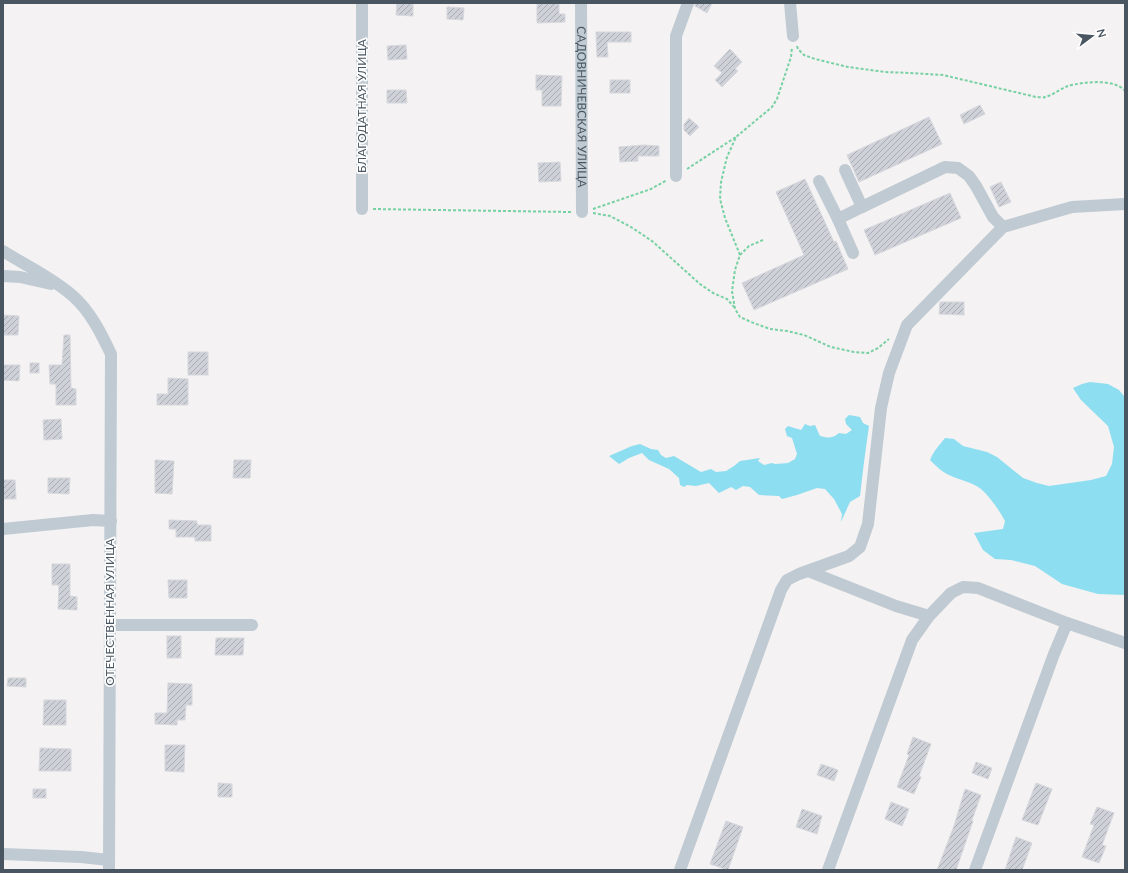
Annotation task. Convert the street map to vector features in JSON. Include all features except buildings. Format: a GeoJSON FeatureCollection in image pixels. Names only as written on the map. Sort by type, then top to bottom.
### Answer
{"type":"FeatureCollection","features":[{"type":"Feature","properties":{"kind":"street","name":"БЛАГОДАТНАЯ УЛИЦА"},"geometry":{"type":"LineString","coordinates":[[362,3],[362,209]]}},
{"type":"Feature","properties":{"kind":"street","name":"САДОВНИЧЕВСКАЯ УЛИЦА"},"geometry":{"type":"LineString","coordinates":[[581,3],[582,212]]}},
{"type":"Feature","properties":{"kind":"street"},"geometry":{"type":"LineString","coordinates":[[676,176],[676,36],[688,3]]}},
{"type":"Feature","properties":{"kind":"street"},"geometry":{"type":"LineString","coordinates":[[790,3],[793,36]]}},
{"type":"Feature","properties":{"kind":"street"},"geometry":{"type":"LineString","coordinates":[[838,219],[946,168],[958,168],[969,176],[993,217],[1003,227]]}},
{"type":"Feature","properties":{"kind":"street"},"geometry":{"type":"LineString","coordinates":[[845,170],[862,207]]}},
{"type":"Feature","properties":{"kind":"street"},"geometry":{"type":"LineString","coordinates":[[820,181],[853,253]]}},
{"type":"Feature","properties":{"kind":"street"},"geometry":{"type":"LineString","coordinates":[[680,870],[781,590],[787,580],[849,556],[860,547],[868,524],[881,408],[889,373],[907,325],[1003,227],[1072,207],[1125,204]]}},
{"type":"Feature","properties":{"kind":"street"},"geometry":{"type":"LineString","coordinates":[[3,251],[60,286]]}},
{"type":"Feature","properties":{"kind":"street"},"geometry":{"type":"LineString","coordinates":[[3,276],[20,277],[60,286]]}},
{"type":"Feature","properties":{"kind":"street","name":"ОТЕЧЕСТВЕННАЯ УЛИЦА"},"geometry":{"type":"LineString","coordinates":[[60,286],[74,296],[91,316],[102,334],[111,354],[109,865]]}},
{"type":"Feature","properties":{"kind":"street"},"geometry":{"type":"LineString","coordinates":[[3,529],[93,520],[110,521]]}},
{"type":"Feature","properties":{"kind":"street"},"geometry":{"type":"LineString","coordinates":[[808,571],[896,606],[929,616]]}},
{"type":"Feature","properties":{"kind":"street"},"geometry":{"type":"LineString","coordinates":[[828,870],[912,640],[929,616],[951,593],[963,587],[978,588],[1067,623],[1125,643]]}},
{"type":"Feature","properties":{"kind":"street"},"geometry":{"type":"LineString","coordinates":[[975,870],[1054,654],[1067,623]]}},
{"type":"Feature","properties":{"kind":"street"},"geometry":{"type":"LineString","coordinates":[[110,625],[252,626]]}},
{"type":"Feature","properties":{"kind":"street"},"geometry":{"type":"LineString","coordinates":[[3,854],[81,856],[109,865]]}},
{"type":"Feature","properties":{"kind":"path"},"geometry":{"type":"LineString","coordinates":[[582,212],[599,208],[651,189],[676,176],[736,137],[772,107],[777,99],[791,57],[793,36]]}},
{"type":"Feature","properties":{"kind":"path"},"geometry":{"type":"LineString","coordinates":[[793,36],[798,49],[804,55],[815,60],[848,67],[885,72],[943,75],[1036,97],[1045,97],[1057,90],[1090,82],[1110,83],[1122,88],[1125,91]]}},
{"type":"Feature","properties":{"kind":"path"},"geometry":{"type":"LineString","coordinates":[[736,137],[727,157],[721,182],[720,199],[725,218],[740,254]]}},
{"type":"Feature","properties":{"kind":"path"},"geometry":{"type":"LineString","coordinates":[[362,209],[582,212],[610,216],[631,227],[652,241],[700,284],[713,293],[727,299],[735,308],[740,317],[751,322],[770,329],[804,335],[831,347],[854,352],[868,353],[878,348],[889,339]]}},
{"type":"Feature","properties":{"kind":"path"},"geometry":{"type":"LineString","coordinates":[[735,308],[732,291],[735,270],[740,254],[750,246],[762,240]]}},
{"type":"Feature","properties":{"kind":"water"},"geometry":{"type":"Polygon","coordinates":[[[1090,382],[1108,384],[1119,390],[1125,397],[1125,595],[1098,594],[1062,584],[1035,566],[1011,560],[995,559],[983,550],[974,533],[1003,529],[1005,521],[997,508],[981,489],[946,474],[930,460],[945,438],[954,439],[963,446],[987,452],[997,457],[1023,478],[1049,486],[1091,480],[1106,476],[1112,464],[1114,447],[1108,426],[1081,400],[1073,388],[1090,382]]]}},
{"type":"Feature","properties":{"kind":"water"},"geometry":{"type":"Polygon","coordinates":[[[849,415],[860,417],[863,423],[869,426],[860,496],[850,502],[841,522],[842,514],[834,499],[825,489],[817,488],[782,499],[779,496],[759,495],[750,487],[743,486],[736,490],[731,487],[719,493],[709,483],[696,486],[687,485],[684,487],[680,485],[679,478],[669,469],[649,460],[642,453],[619,464],[609,456],[640,444],[651,449],[658,450],[661,455],[666,458],[674,456],[701,472],[711,469],[716,472],[726,471],[740,461],[760,458],[758,461],[764,465],[772,463],[788,463],[795,459],[797,454],[792,438],[787,436],[785,429],[788,426],[801,430],[805,424],[810,426],[815,425],[820,436],[828,438],[839,433],[846,434],[852,430],[846,424],[845,419],[849,415]]]}}]}
